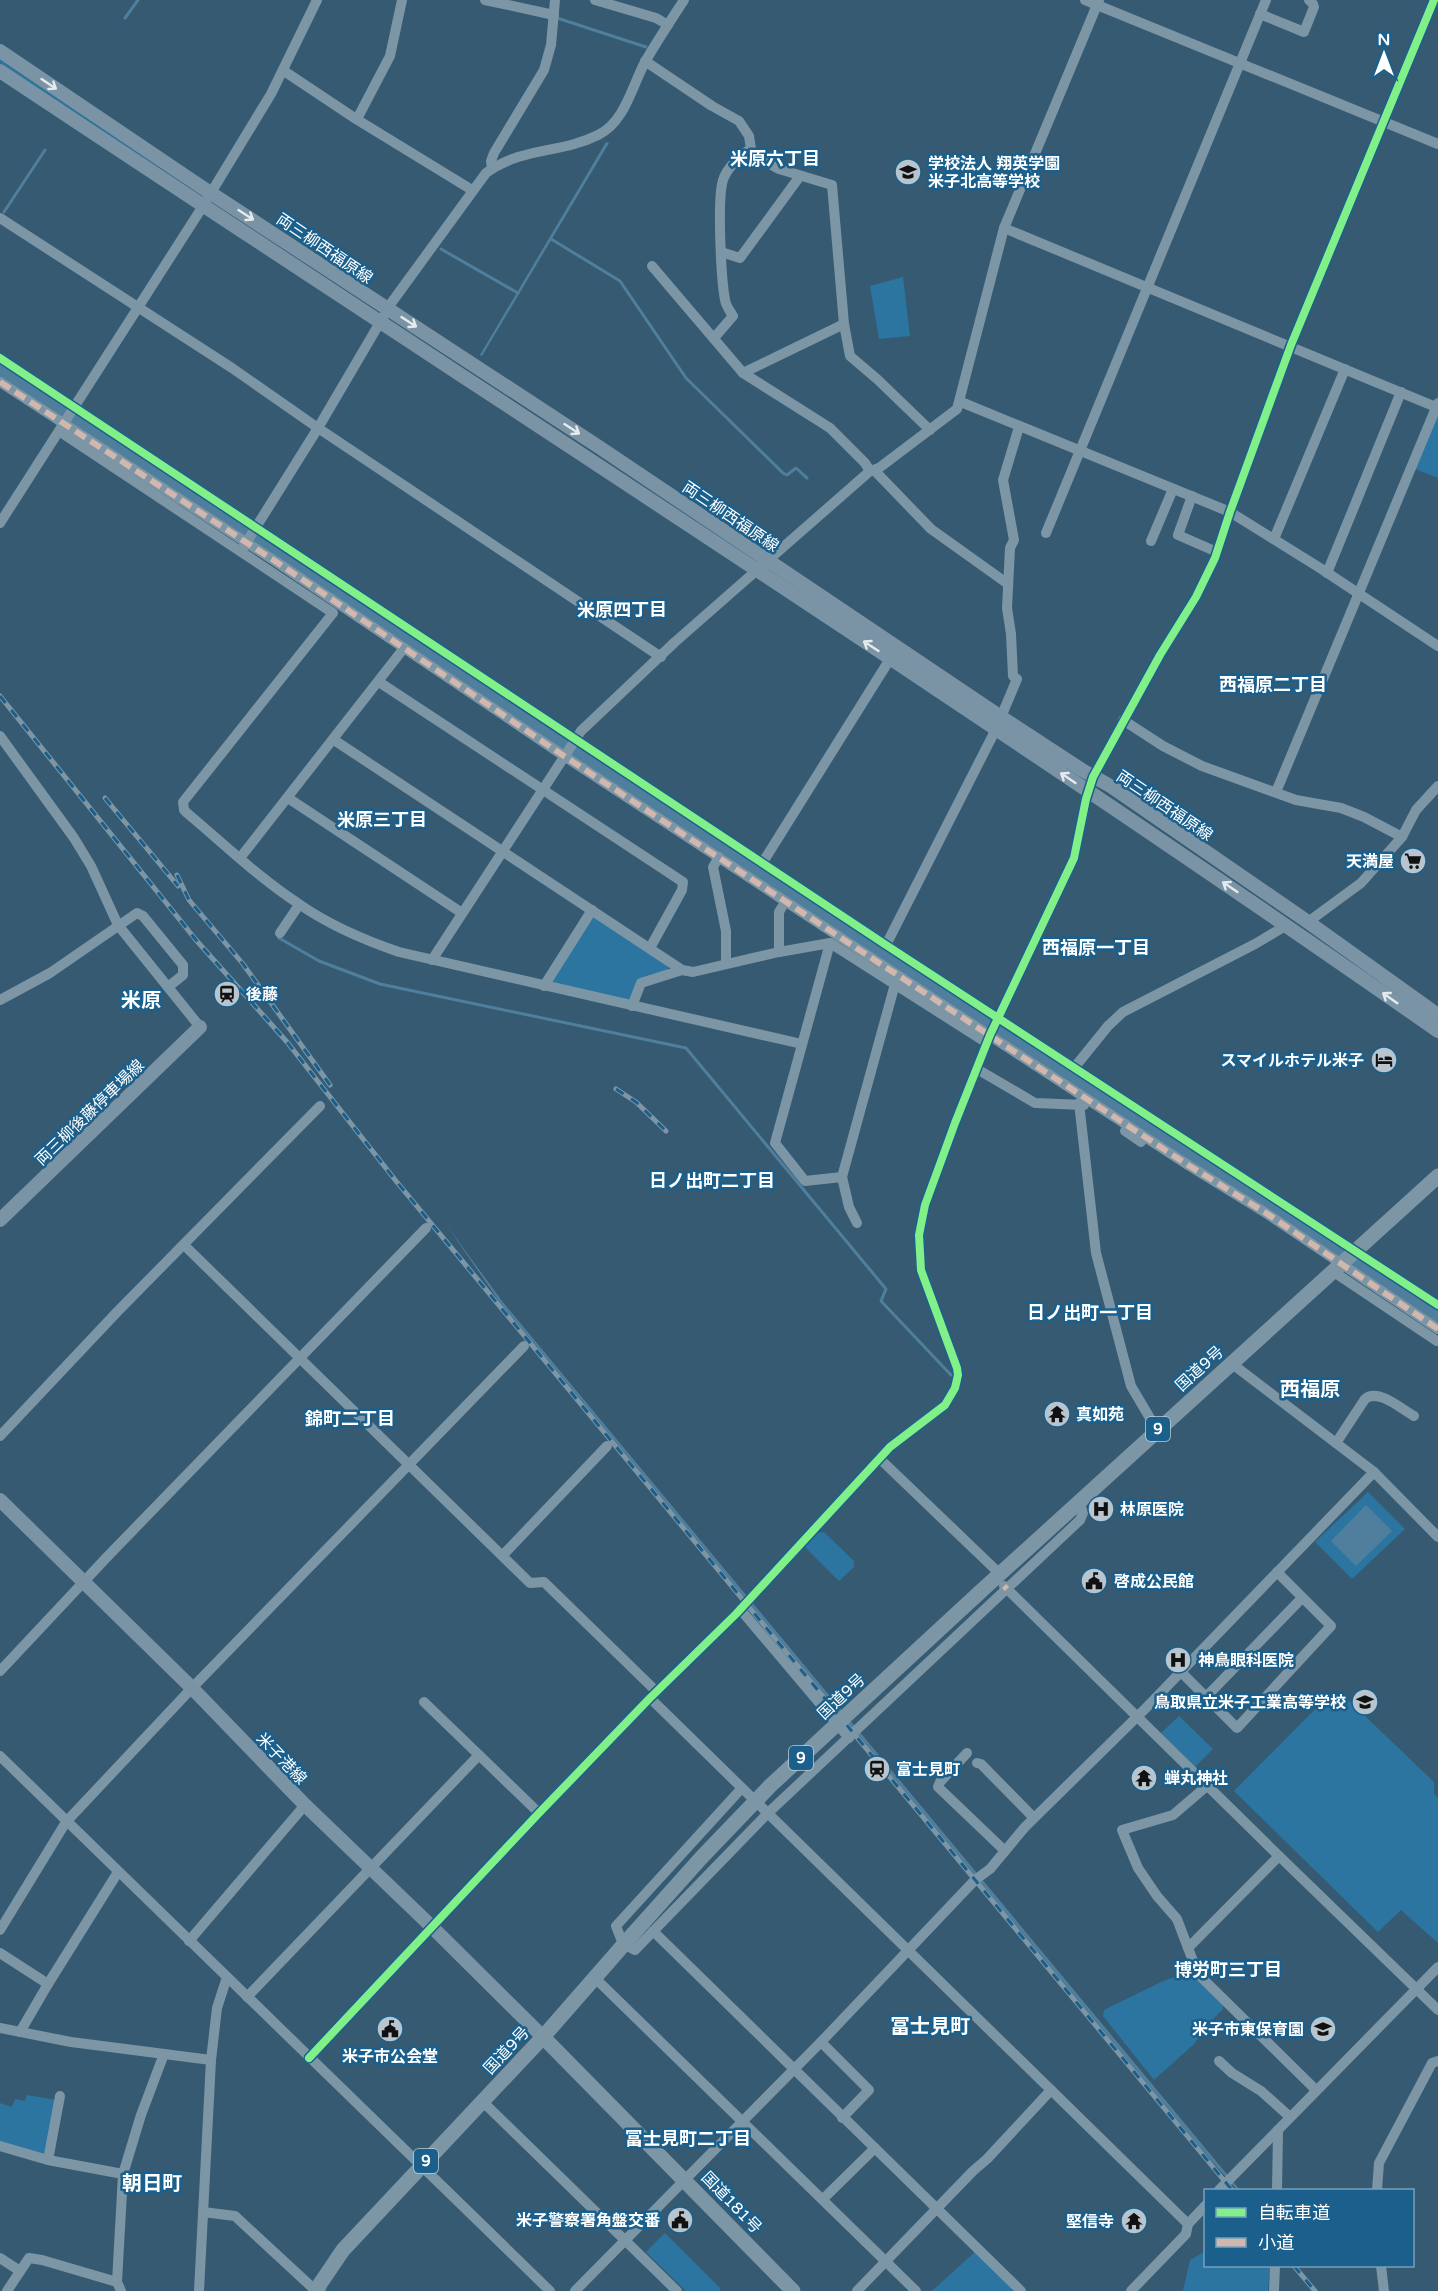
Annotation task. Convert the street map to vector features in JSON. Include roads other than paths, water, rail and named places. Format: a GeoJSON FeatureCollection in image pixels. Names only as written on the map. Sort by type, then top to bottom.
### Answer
{"type":"FeatureCollection","features":[{"type":"Feature","properties":{"kind":"highway","name":"国道9号"},"geometry":{"type":"LineString","coordinates":[[317,2291],[343,2250],[543,2037],[701,1858],[770,1786],[980,1592],[1004,1583],[1079,1501],[1438,1176]]}},
{"type":"Feature","properties":{"kind":"highway","name":"国道181号"},"geometry":{"type":"LineString","coordinates":[[543,2037],[793,2291]]}},
{"type":"Feature","properties":{"kind":"main road","name":"両三柳西福原線"},"geometry":{"type":"LineString","coordinates":[[0,51],[768,561],[999,723],[1088,791],[1287,925],[1438,1031]]}},
{"type":"Feature","properties":{"kind":"main road","name":"両三柳西福原線"},"geometry":{"type":"LineString","coordinates":[[0,71],[890,659],[1112,787],[1308,921],[1438,1015]]}},
{"type":"Feature","properties":{"kind":"main road","name":"両三柳後藤停車場線"},"geometry":{"type":"LineString","coordinates":[[0,1220],[200,1027]]}},
{"type":"Feature","properties":{"kind":"main road","name":"米子港線"},"geometry":{"type":"LineString","coordinates":[[0,1500],[192,1688],[305,1805],[543,2037]]}},
{"type":"Feature","properties":{"kind":"street"},"geometry":{"type":"LineString","coordinates":[[0,523],[211,193],[284,70],[317,0]]}},
{"type":"Feature","properties":{"kind":"street"},"geometry":{"type":"LineString","coordinates":[[357,119],[390,56],[402,0]]}},
{"type":"Feature","properties":{"kind":"street"},"geometry":{"type":"LineString","coordinates":[[485,0],[554,15]]}},
{"type":"Feature","properties":{"kind":"street"},"geometry":{"type":"LineString","coordinates":[[492,168],[491,161],[494,153],[544,70],[551,45],[555,0]]}},
{"type":"Feature","properties":{"kind":"street"},"geometry":{"type":"LineString","coordinates":[[594,0],[661,21]]}},
{"type":"Feature","properties":{"kind":"street"},"geometry":{"type":"LineString","coordinates":[[243,547],[318,428],[388,309],[472,190],[492,168],[521,154],[578,143],[606,130],[626,105],[661,21],[684,0]]}},
{"type":"Feature","properties":{"kind":"street"},"geometry":{"type":"LineString","coordinates":[[1085,0],[1098,2],[1438,144]]}},
{"type":"Feature","properties":{"kind":"street"},"geometry":{"type":"LineString","coordinates":[[1046,533],[1266,0]]}},
{"type":"Feature","properties":{"kind":"street"},"geometry":{"type":"LineString","coordinates":[[1260,14],[1304,32],[1313,9],[1313,4],[1309,0]]}},
{"type":"Feature","properties":{"kind":"street"},"geometry":{"type":"LineString","coordinates":[[309,2058],[431,1926],[653,1695],[746,1602],[890,1447],[945,1405],[956,1386],[957,1368],[921,1270],[919,1235],[925,1205],[976,1069],[1074,858],[1093,777],[1123,720],[1196,597],[1217,552],[1291,345],[1434,0]]}},
{"type":"Feature","properties":{"kind":"street"},"geometry":{"type":"LineString","coordinates":[[432,960],[574,741],[617,696],[756,571],[872,471],[957,409],[961,402],[1004,228],[1098,2]]}},
{"type":"Feature","properties":{"kind":"street"},"geometry":{"type":"LineString","coordinates":[[645,61],[712,106],[739,121],[749,136],[751,150],[769,164],[800,176],[828,183],[833,187],[844,324],[850,356],[930,430]]}},
{"type":"Feature","properties":{"kind":"street"},"geometry":{"type":"LineString","coordinates":[[284,70],[357,119],[472,190]]}},
{"type":"Feature","properties":{"kind":"street"},"geometry":{"type":"LineString","coordinates":[[714,338],[733,318],[725,299],[721,252],[723,179],[744,153],[751,150]]}},
{"type":"Feature","properties":{"kind":"street"},"geometry":{"type":"LineString","coordinates":[[721,252],[740,258],[800,176]]}},
{"type":"Feature","properties":{"kind":"street"},"geometry":{"type":"LineString","coordinates":[[0,218],[232,368],[661,657]]}},
{"type":"Feature","properties":{"kind":"street"},"geometry":{"type":"LineString","coordinates":[[1004,228],[1437,406],[1276,792]]}},
{"type":"Feature","properties":{"kind":"street"},"geometry":{"type":"LineString","coordinates":[[652,266],[743,373],[830,428],[931,529],[1008,584]]}},
{"type":"Feature","properties":{"kind":"street"},"geometry":{"type":"LineString","coordinates":[[743,373],[844,324]]}},
{"type":"Feature","properties":{"kind":"street"},"geometry":{"type":"LineString","coordinates":[[0,358],[574,741],[763,862],[998,1020],[1074,1068],[1120,1114],[1141,1142]]}},
{"type":"Feature","properties":{"kind":"street"},"geometry":{"type":"LineString","coordinates":[[1274,539],[1346,369]]}},
{"type":"Feature","properties":{"kind":"street"},"geometry":{"type":"LineString","coordinates":[[0,382],[243,547],[404,648],[990,1037]]}},
{"type":"Feature","properties":{"kind":"street"},"geometry":{"type":"LineString","coordinates":[[1327,573],[1401,392]]}},
{"type":"Feature","properties":{"kind":"street"},"geometry":{"type":"LineString","coordinates":[[961,402],[1230,512],[1438,646]]}},
{"type":"Feature","properties":{"kind":"street"},"geometry":{"type":"LineString","coordinates":[[886,945],[999,723],[1017,679],[1013,676],[1007,608],[1010,548],[1014,540],[1003,480],[1019,427]]}},
{"type":"Feature","properties":{"kind":"street"},"geometry":{"type":"LineString","coordinates":[[1151,541],[1173,489]]}},
{"type":"Feature","properties":{"kind":"street"},"geometry":{"type":"LineString","coordinates":[[1192,496],[1178,536],[1217,552]]}},
{"type":"Feature","properties":{"kind":"street"},"geometry":{"type":"LineString","coordinates":[[0,499],[11,506]]}},
{"type":"Feature","properties":{"kind":"street"},"geometry":{"type":"LineString","coordinates":[[243,547],[333,613],[183,802],[184,810],[299,905],[362,938],[399,952],[432,960],[802,1044]]}},
{"type":"Feature","properties":{"kind":"street"},"geometry":{"type":"LineString","coordinates":[[240,858],[404,648]]}},
{"type":"Feature","properties":{"kind":"street"},"geometry":{"type":"LineString","coordinates":[[763,862],[890,659]]}},
{"type":"Feature","properties":{"kind":"street"},"geometry":{"type":"LineString","coordinates":[[379,682],[682,882],[682,890],[650,948]]}},
{"type":"Feature","properties":{"kind":"street"},"geometry":{"type":"LineString","coordinates":[[1123,720],[1163,746],[1202,766],[1296,800],[1341,808],[1402,837]]}},
{"type":"Feature","properties":{"kind":"street"},"geometry":{"type":"LineString","coordinates":[[0,736],[74,838],[91,866],[118,925],[200,1027]]}},
{"type":"Feature","properties":{"kind":"street"},"geometry":{"type":"LineString","coordinates":[[334,740],[682,970],[693,972],[830,943],[895,984],[990,1037],[1355,1253],[1438,1305]]}},
{"type":"Feature","properties":{"kind":"street"},"geometry":{"type":"LineString","coordinates":[[1308,921],[1361,883],[1402,837],[1416,810],[1438,786]]}},
{"type":"Feature","properties":{"kind":"street"},"geometry":{"type":"LineString","coordinates":[[288,798],[462,913]]}},
{"type":"Feature","properties":{"kind":"street"},"geometry":{"type":"LineString","coordinates":[[719,857],[713,867],[726,931],[726,964]]}},
{"type":"Feature","properties":{"kind":"street"},"geometry":{"type":"LineString","coordinates":[[280,933],[299,905]]}},
{"type":"Feature","properties":{"kind":"street"},"geometry":{"type":"LineString","coordinates":[[780,952],[779,912],[782,907]]}},
{"type":"Feature","properties":{"kind":"street"},"geometry":{"type":"LineString","coordinates":[[544,986],[592,910]]}},
{"type":"Feature","properties":{"kind":"street"},"geometry":{"type":"LineString","coordinates":[[0,1000],[50,973],[133,914],[140,914],[183,965],[183,975],[168,987]]}},
{"type":"Feature","properties":{"kind":"street"},"geometry":{"type":"LineString","coordinates":[[1074,1068],[1108,1026],[1123,1012],[1287,925]]}},
{"type":"Feature","properties":{"kind":"street"},"geometry":{"type":"LineString","coordinates":[[830,943],[775,1145],[805,1181],[842,1177]]}},
{"type":"Feature","properties":{"kind":"street"},"geometry":{"type":"LineString","coordinates":[[632,1006],[641,983],[682,970]]}},
{"type":"Feature","properties":{"kind":"street"},"geometry":{"type":"LineString","coordinates":[[857,1223],[849,1207],[842,1177],[895,984]]}},
{"type":"Feature","properties":{"kind":"street"},"geometry":{"type":"LineString","coordinates":[[976,1069],[1035,1103],[1079,1103],[1120,1114],[1190,1156],[1266,1213],[1438,1329]]}},
{"type":"Feature","properties":{"kind":"street"},"geometry":{"type":"LineString","coordinates":[[1079,1103],[1092,1226],[1099,1263],[1131,1386],[1157,1430]]}},
{"type":"Feature","properties":{"kind":"street"},"geometry":{"type":"LineString","coordinates":[[0,1436],[320,1106]]}},
{"type":"Feature","properties":{"kind":"street"},"geometry":{"type":"LineString","coordinates":[[0,1671],[83,1582],[426,1228]]}},
{"type":"Feature","properties":{"kind":"street"},"geometry":{"type":"LineString","coordinates":[[184,1245],[530,1583],[544,1582],[741,1789],[1051,2090],[1187,2229]]}},
{"type":"Feature","properties":{"kind":"street"},"geometry":{"type":"LineString","coordinates":[[1336,1270],[1437,1341]]}},
{"type":"Feature","properties":{"kind":"street"},"geometry":{"type":"LineString","coordinates":[[0,1930],[66,1822],[192,1688],[524,1346]]}},
{"type":"Feature","properties":{"kind":"street"},"geometry":{"type":"LineString","coordinates":[[1232,1363],[1374,1472],[1438,1537]]}},
{"type":"Feature","properties":{"kind":"street"},"geometry":{"type":"LineString","coordinates":[[1336,1443],[1365,1399],[1371,1395],[1379,1395],[1414,1416]]}},
{"type":"Feature","properties":{"kind":"street"},"geometry":{"type":"LineString","coordinates":[[503,1555],[607,1446]]}},
{"type":"Feature","properties":{"kind":"street"},"geometry":{"type":"LineString","coordinates":[[880,1459],[1137,1716],[1438,2010]]}},
{"type":"Feature","properties":{"kind":"street"},"geometry":{"type":"LineString","coordinates":[[575,2291],[909,1952],[1005,1851],[1009,1843],[1181,1672],[1374,1472]]}},
{"type":"Feature","properties":{"kind":"street"},"geometry":{"type":"LineString","coordinates":[[1181,1672],[1236,1728],[1331,1626],[1277,1572]]}},
{"type":"Feature","properties":{"kind":"street"},"geometry":{"type":"LineString","coordinates":[[741,1789],[616,1926],[635,1950],[768,1813],[849,1738],[1004,1583]]}},
{"type":"Feature","properties":{"kind":"street"},"geometry":{"type":"LineString","coordinates":[[1206,1697],[1302,1598]]}},
{"type":"Feature","properties":{"kind":"street"},"geometry":{"type":"LineString","coordinates":[[746,1602],[849,1738]]}},
{"type":"Feature","properties":{"kind":"street"},"geometry":{"type":"LineString","coordinates":[[424,1702],[539,1813]]}},
{"type":"Feature","properties":{"kind":"street"},"geometry":{"type":"LineString","coordinates":[[967,1753],[938,1787],[1005,1851]]}},
{"type":"Feature","properties":{"kind":"street"},"geometry":{"type":"LineString","coordinates":[[247,1996],[479,1755]]}},
{"type":"Feature","properties":{"kind":"street"},"geometry":{"type":"LineString","coordinates":[[0,1756],[550,2291]]}},
{"type":"Feature","properties":{"kind":"street"},"geometry":{"type":"LineString","coordinates":[[977,1763],[981,1764],[1034,1818]]}},
{"type":"Feature","properties":{"kind":"street"},"geometry":{"type":"LineString","coordinates":[[1208,1785],[1173,1815],[1122,1830],[1138,1868],[1157,1896],[1177,1918],[1197,1971],[1316,2090]]}},
{"type":"Feature","properties":{"kind":"street"},"geometry":{"type":"LineString","coordinates":[[189,1941],[305,1805]]}},
{"type":"Feature","properties":{"kind":"street"},"geometry":{"type":"LineString","coordinates":[[1188,1948],[1279,1856]]}},
{"type":"Feature","properties":{"kind":"street"},"geometry":{"type":"LineString","coordinates":[[20,2032],[118,1872]]}},
{"type":"Feature","properties":{"kind":"street"},"geometry":{"type":"LineString","coordinates":[[653,1931],[1021,2291]]}},
{"type":"Feature","properties":{"kind":"street"},"geometry":{"type":"LineString","coordinates":[[0,1953],[48,1984]]}},
{"type":"Feature","properties":{"kind":"street"},"geometry":{"type":"LineString","coordinates":[[1220,2189],[1438,1967]]}},
{"type":"Feature","properties":{"kind":"street"},"geometry":{"type":"LineString","coordinates":[[199,2291],[211,2060],[217,2008],[227,1977]]}},
{"type":"Feature","properties":{"kind":"street"},"geometry":{"type":"LineString","coordinates":[[594,1977],[916,2291]]}},
{"type":"Feature","properties":{"kind":"street"},"geometry":{"type":"LineString","coordinates":[[0,2028],[71,2042],[211,2060]]}},
{"type":"Feature","properties":{"kind":"street"},"geometry":{"type":"LineString","coordinates":[[821,2042],[869,2090],[842,2118]]}},
{"type":"Feature","properties":{"kind":"street"},"geometry":{"type":"LineString","coordinates":[[7,2291],[29,2258],[53,2262],[119,2286],[123,2174],[141,2115],[164,2054]]}},
{"type":"Feature","properties":{"kind":"street"},"geometry":{"type":"LineString","coordinates":[[1219,2061],[1232,2073],[1261,2091],[1290,2117]]}},
{"type":"Feature","properties":{"kind":"street"},"geometry":{"type":"LineString","coordinates":[[1377,2189],[1379,2163],[1432,2062],[1438,2061]]}},
{"type":"Feature","properties":{"kind":"street"},"geometry":{"type":"LineString","coordinates":[[857,2291],[987,2160],[1051,2090]]}},
{"type":"Feature","properties":{"kind":"street"},"geometry":{"type":"LineString","coordinates":[[48,2160],[60,2096]]}},
{"type":"Feature","properties":{"kind":"street"},"geometry":{"type":"LineString","coordinates":[[482,2101],[677,2291]]}},
{"type":"Feature","properties":{"kind":"street"},"geometry":{"type":"LineString","coordinates":[[1277,2189],[1278,2130]]}},
{"type":"Feature","properties":{"kind":"street"},"geometry":{"type":"LineString","coordinates":[[0,2146],[48,2160],[123,2174]]}},
{"type":"Feature","properties":{"kind":"street"},"geometry":{"type":"LineString","coordinates":[[823,2199],[874,2148]]}},
{"type":"Feature","properties":{"kind":"street"},"geometry":{"type":"LineString","coordinates":[[1131,2291],[1204,2208]]}},
{"type":"Feature","properties":{"kind":"street"},"geometry":{"type":"LineString","coordinates":[[203,2212],[235,2216],[317,2291]]}},
{"type":"Feature","properties":{"kind":"street"},"geometry":{"type":"LineString","coordinates":[[0,2258],[20,2271]]}},
{"type":"Feature","properties":{"kind":"street"},"geometry":{"type":"LineString","coordinates":[[1274,2291],[1275,2267]]}},
{"type":"Feature","properties":{"kind":"street"},"geometry":{"type":"LineString","coordinates":[[1382,2267],[1384,2291]]}},
{"type":"Feature","properties":{"kind":"waterway"},"geometry":{"type":"LineString","coordinates":[[125,18],[138,0]]}},
{"type":"Feature","properties":{"kind":"waterway"},"geometry":{"type":"LineString","coordinates":[[557,18],[646,47]]}},
{"type":"Feature","properties":{"kind":"waterway"},"geometry":{"type":"LineString","coordinates":[[4,212],[45,150]]}},
{"type":"Feature","properties":{"kind":"waterway"},"geometry":{"type":"LineString","coordinates":[[551,239],[620,281],[686,378],[783,473],[787,475],[796,468],[807,478]]}},
{"type":"Feature","properties":{"kind":"waterway"},"geometry":{"type":"LineString","coordinates":[[441,249],[518,293]]}},
{"type":"Feature","properties":{"kind":"waterway"},"geometry":{"type":"LineString","coordinates":[[0,373],[235,526],[858,940],[1438,1318]]}},
{"type":"Feature","properties":{"kind":"waterway"},"geometry":{"type":"LineString","coordinates":[[279,938],[319,961],[380,984],[686,1048],[886,1289],[881,1301],[951,1375]]}},
{"type":"Feature","properties":{"kind":"railway"},"geometry":{"type":"LineString","coordinates":[[0,696],[196,940],[287,1042],[396,1181],[1231,2189]]}},
{"type":"Feature","properties":{"kind":"railway"},"geometry":{"type":"LineString","coordinates":[[105,798],[178,886]]}},
{"type":"Feature","properties":{"kind":"railway"},"geometry":{"type":"LineString","coordinates":[[177,875],[189,900],[243,964],[330,1085]]}},
{"type":"Feature","properties":{"kind":"railway"},"geometry":{"type":"LineString","coordinates":[[616,1089],[636,1102],[666,1131]]}},
{"type":"Feature","properties":{"kind":"railway"},"geometry":{"type":"LineString","coordinates":[[1295,2267],[1315,2291]]}},
{"type":"Feature","properties":{"kind":"place","name":"学校法人 翔英学園 米子北高等学校"},"geometry":{"type":"Point","coordinates":[908,172]}},
{"type":"Feature","properties":{"kind":"place","name":"天満屋"},"geometry":{"type":"Point","coordinates":[1413,861]}},
{"type":"Feature","properties":{"kind":"place","name":"後藤"},"geometry":{"type":"Point","coordinates":[227,994]}},
{"type":"Feature","properties":{"kind":"place","name":"スマイルホテル米子"},"geometry":{"type":"Point","coordinates":[1384,1060]}},
{"type":"Feature","properties":{"kind":"place","name":"真如苑"},"geometry":{"type":"Point","coordinates":[1057,1414]}},
{"type":"Feature","properties":{"kind":"place","name":"林原医院"},"geometry":{"type":"Point","coordinates":[1101,1509]}},
{"type":"Feature","properties":{"kind":"place","name":"啓成公民館"},"geometry":{"type":"Point","coordinates":[1094,1581]}},
{"type":"Feature","properties":{"kind":"place","name":"神鳥眼科医院"},"geometry":{"type":"Point","coordinates":[1178,1660]}},
{"type":"Feature","properties":{"kind":"place","name":"鳥取県立米子工業高等学校"},"geometry":{"type":"Point","coordinates":[1365,1702]}},
{"type":"Feature","properties":{"kind":"place","name":"富士見町"},"geometry":{"type":"Point","coordinates":[877,1769]}},
{"type":"Feature","properties":{"kind":"place","name":"蝉丸神社"},"geometry":{"type":"Point","coordinates":[1144,1778]}},
{"type":"Feature","properties":{"kind":"place","name":"米子市公会堂"},"geometry":{"type":"Point","coordinates":[390,2029]}},
{"type":"Feature","properties":{"kind":"place","name":"米子市東保育園"},"geometry":{"type":"Point","coordinates":[1323,2029]}},
{"type":"Feature","properties":{"kind":"place","name":"米子警察署角盤交番"},"geometry":{"type":"Point","coordinates":[680,2220]}},
{"type":"Feature","properties":{"kind":"place","name":"堅信寺"},"geometry":{"type":"Point","coordinates":[1134,2221]}},
{"type":"Feature","properties":{"kind":"district","name":"米原六丁目"},"geometry":{"type":"Point","coordinates":[775,159]}},
{"type":"Feature","properties":{"kind":"district","name":"米原四丁目"},"geometry":{"type":"Point","coordinates":[622,610]}},
{"type":"Feature","properties":{"kind":"district","name":"西福原二丁目"},"geometry":{"type":"Point","coordinates":[1273,685]}},
{"type":"Feature","properties":{"kind":"district","name":"米原三丁目"},"geometry":{"type":"Point","coordinates":[382,820]}},
{"type":"Feature","properties":{"kind":"district","name":"西福原一丁目"},"geometry":{"type":"Point","coordinates":[1096,948]}},
{"type":"Feature","properties":{"kind":"district","name":"米原"},"geometry":{"type":"Point","coordinates":[141,1000]}},
{"type":"Feature","properties":{"kind":"district","name":"日ノ出町二丁目"},"geometry":{"type":"Point","coordinates":[712,1181]}},
{"type":"Feature","properties":{"kind":"district","name":"日ノ出町一丁目"},"geometry":{"type":"Point","coordinates":[1090,1313]}},
{"type":"Feature","properties":{"kind":"district","name":"西福原"},"geometry":{"type":"Point","coordinates":[1310,1389]}},
{"type":"Feature","properties":{"kind":"district","name":"錦町二丁目"},"geometry":{"type":"Point","coordinates":[350,1419]}},
{"type":"Feature","properties":{"kind":"district","name":"博労町三丁目"},"geometry":{"type":"Point","coordinates":[1228,1970]}},
{"type":"Feature","properties":{"kind":"district","name":"冨士見町"},"geometry":{"type":"Point","coordinates":[930,2026]}},
{"type":"Feature","properties":{"kind":"district","name":"冨士見町二丁目"},"geometry":{"type":"Point","coordinates":[688,2139]}},
{"type":"Feature","properties":{"kind":"district","name":"朝日町"},"geometry":{"type":"Point","coordinates":[152,2183]}}]}
